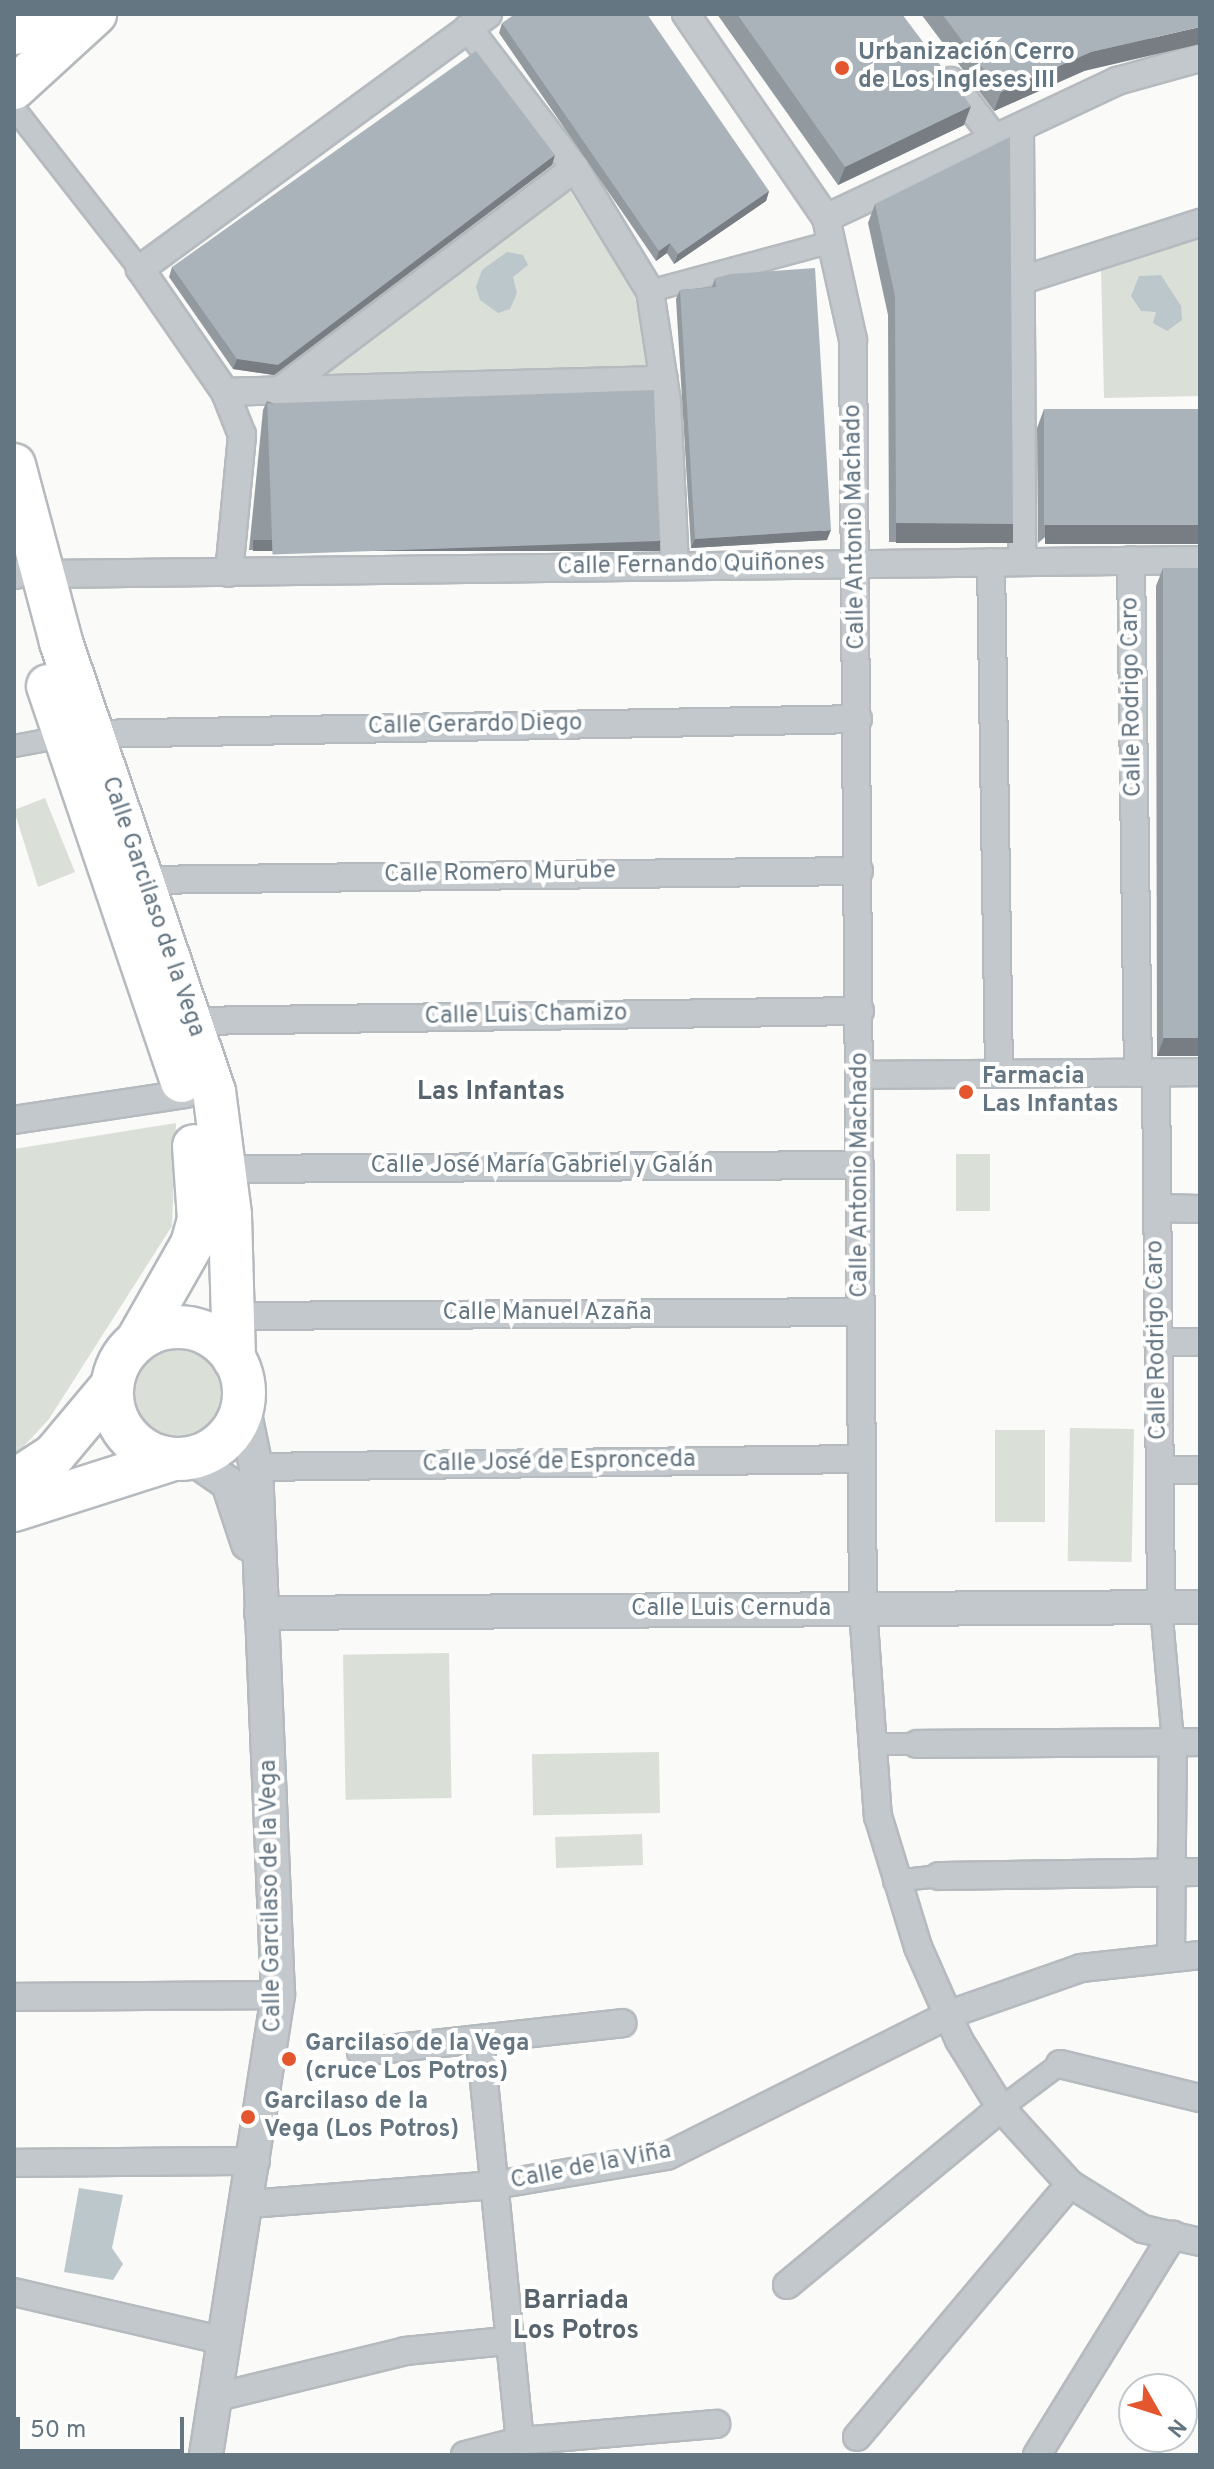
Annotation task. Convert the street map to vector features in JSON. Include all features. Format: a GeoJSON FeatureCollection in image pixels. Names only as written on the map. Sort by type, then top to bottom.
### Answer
{"type":"FeatureCollection","features":[{"type":"Feature","properties":{"kind":"main road"},"geometry":{"type":"LineString","coordinates":[[14,88],[95,14]]}},
{"type":"Feature","properties":{"kind":"main road","name":"Calle Garcilaso de la Vega"},"geometry":{"type":"LineString","coordinates":[[14,465],[22,572],[78,736],[185,1094],[199,1219],[182,1268],[137,1341]]}},
{"type":"Feature","properties":{"kind":"main road","name":"Calle Garcilaso de la Vega"},"geometry":{"type":"LineString","coordinates":[[78,736],[141,880],[193,1021],[214,1091],[224,1169],[234,1359]]}},
{"type":"Feature","properties":{"kind":"main road"},"geometry":{"type":"LineString","coordinates":[[14,1481],[54,1455],[112,1386],[137,1341],[179,1327],[220,1342],[234,1359],[243,1404],[226,1439],[181,1459],[14,1510]]}},
{"type":"Feature","properties":{"kind":"main road"},"geometry":{"type":"LineString","coordinates":[[112,1386],[120,1427],[142,1449],[181,1459]]}},
{"type":"Feature","properties":{"kind":"street","name":"Calle Antonio Machado"},"geometry":{"type":"LineString","coordinates":[[686,14],[829,230],[853,340],[863,1609],[873,1744],[894,1881],[950,2014],[1001,2108],[1070,2184],[1143,2229],[1200,2242]]}},
{"type":"Feature","properties":{"kind":"street"},"geometry":{"type":"LineString","coordinates":[[140,269],[478,21],[575,168],[650,291],[664,380],[675,566]]}},
{"type":"Feature","properties":{"kind":"street"},"geometry":{"type":"LineString","coordinates":[[650,291],[829,230],[995,139],[1117,81],[1200,58]]}},
{"type":"Feature","properties":{"kind":"street"},"geometry":{"type":"LineString","coordinates":[[938,64],[995,139]]}},
{"type":"Feature","properties":{"kind":"street"},"geometry":{"type":"LineString","coordinates":[[14,108],[140,269],[225,392],[242,435],[229,573]]}},
{"type":"Feature","properties":{"kind":"street"},"geometry":{"type":"LineString","coordinates":[[1020,127],[1022,562]]}},
{"type":"Feature","properties":{"kind":"street"},"geometry":{"type":"LineString","coordinates":[[279,391],[575,168]]}},
{"type":"Feature","properties":{"kind":"street"},"geometry":{"type":"LineString","coordinates":[[1023,280],[1200,223]]}},
{"type":"Feature","properties":{"kind":"street"},"geometry":{"type":"LineString","coordinates":[[225,392],[664,380]]}},
{"type":"Feature","properties":{"kind":"street"},"geometry":{"type":"LineString","coordinates":[[1023,412],[1052,412]]}},
{"type":"Feature","properties":{"kind":"street","name":"Calle Rodrigo Caro"},"geometry":{"type":"LineString","coordinates":[[1131,560],[1147,1073],[1157,1208],[1161,1607]]}},
{"type":"Feature","properties":{"kind":"street","name":"Calle Fernando Quiñones"},"geometry":{"type":"LineString","coordinates":[[22,572],[229,573],[1200,560]]}},
{"type":"Feature","properties":{"kind":"street"},"geometry":{"type":"LineString","coordinates":[[991,562],[999,1074]]}},
{"type":"Feature","properties":{"kind":"street","name":"Calle Gerardo Diego"},"geometry":{"type":"LineString","coordinates":[[78,736],[858,719]]}},
{"type":"Feature","properties":{"kind":"street"},"geometry":{"type":"LineString","coordinates":[[14,746],[78,736]]}},
{"type":"Feature","properties":{"kind":"street","name":"Calle Romero Murube"},"geometry":{"type":"LineString","coordinates":[[141,880],[859,871]]}},
{"type":"Feature","properties":{"kind":"street","name":"Calle Luis Chamizo"},"geometry":{"type":"LineString","coordinates":[[193,1021],[860,1011]]}},
{"type":"Feature","properties":{"kind":"street"},"geometry":{"type":"LineString","coordinates":[[860,1075],[1200,1072]]}},
{"type":"Feature","properties":{"kind":"street"},"geometry":{"type":"LineString","coordinates":[[14,1120],[185,1094]]}},
{"type":"Feature","properties":{"kind":"street","name":"Calle José María Gabriel y Galán"},"geometry":{"type":"LineString","coordinates":[[224,1169],[860,1165]]}},
{"type":"Feature","properties":{"kind":"street"},"geometry":{"type":"LineString","coordinates":[[1157,1208],[1200,1209]]}},
{"type":"Feature","properties":{"kind":"street","name":"Calle Manuel Azaña"},"geometry":{"type":"LineString","coordinates":[[233,1316],[861,1312]]}},
{"type":"Feature","properties":{"kind":"street"},"geometry":{"type":"LineString","coordinates":[[1158,1342],[1200,1342]]}},
{"type":"Feature","properties":{"kind":"street","name":"Calle Garcilaso de la Vega"},"geometry":{"type":"LineString","coordinates":[[206,2455],[256,2161],[278,1995],[258,1573],[256,1467],[243,1404]]}},
{"type":"Feature","properties":{"kind":"street","name":"Calle Garcilaso de la Vega"},"geometry":{"type":"LineString","coordinates":[[181,1459],[228,1483],[258,1573]]}},
{"type":"Feature","properties":{"kind":"street","name":"Calle José de Espronceda"},"geometry":{"type":"LineString","coordinates":[[256,1467],[862,1459]]}},
{"type":"Feature","properties":{"kind":"street"},"geometry":{"type":"LineString","coordinates":[[1160,1470],[1200,1470]]}},
{"type":"Feature","properties":{"kind":"street"},"geometry":{"type":"LineString","coordinates":[[1161,1607],[1188,1872],[1171,1954]]}},
{"type":"Feature","properties":{"kind":"street","name":"Calle Luis Cernuda"},"geometry":{"type":"LineString","coordinates":[[261,1613],[1200,1607]]}},
{"type":"Feature","properties":{"kind":"street"},"geometry":{"type":"LineString","coordinates":[[873,1744],[1200,1742]]}},
{"type":"Feature","properties":{"kind":"street"},"geometry":{"type":"LineString","coordinates":[[894,1881],[939,1876],[1188,1872]]}},
{"type":"Feature","properties":{"kind":"street","name":"Calle de la Viña"},"geometry":{"type":"LineString","coordinates":[[249,2204],[495,2185],[667,2156],[950,2014],[1081,1968],[1171,1954],[1200,1955]]}},
{"type":"Feature","properties":{"kind":"street"},"geometry":{"type":"LineString","coordinates":[[14,1997],[278,1995]]}},
{"type":"Feature","properties":{"kind":"street"},"geometry":{"type":"LineString","coordinates":[[361,2052],[622,2023]]}},
{"type":"Feature","properties":{"kind":"street"},"geometry":{"type":"LineString","coordinates":[[480,2041],[495,2185],[506,2341],[520,2441]]}},
{"type":"Feature","properties":{"kind":"street"},"geometry":{"type":"LineString","coordinates":[[787,2285],[1001,2108],[1060,2064],[1200,2098]]}},
{"type":"Feature","properties":{"kind":"street"},"geometry":{"type":"LineString","coordinates":[[14,2163],[256,2161]]}},
{"type":"Feature","properties":{"kind":"street"},"geometry":{"type":"LineString","coordinates":[[857,2437],[1070,2184]]}},
{"type":"Feature","properties":{"kind":"street"},"geometry":{"type":"LineString","coordinates":[[1037,2455],[1173,2235]]}},
{"type":"Feature","properties":{"kind":"street"},"geometry":{"type":"LineString","coordinates":[[14,2292],[225,2341]]}},
{"type":"Feature","properties":{"kind":"street"},"geometry":{"type":"LineString","coordinates":[[217,2397],[405,2351],[506,2341]]}},
{"type":"Feature","properties":{"kind":"street"},"geometry":{"type":"LineString","coordinates":[[465,2455],[520,2441],[716,2424]]}},
{"type":"Feature","properties":{"kind":"shaded area"},"geometry":{"type":"Polygon","coordinates":[[[568,188],[634,293],[652,370],[298,384],[568,188]]]}},
{"type":"Feature","properties":{"kind":"shaded area"},"geometry":{"type":"Polygon","coordinates":[[[1200,235],[1200,396],[1104,398],[1101,267],[1200,235]]]}},
{"type":"Feature","properties":{"kind":"shaded area"},"geometry":{"type":"Polygon","coordinates":[[[507,252],[523,255],[528,265],[513,277],[517,293],[510,309],[498,313],[480,300],[476,287],[482,270],[507,252]]]}},
{"type":"Feature","properties":{"kind":"shaded area"},"geometry":{"type":"Polygon","coordinates":[[[1161,275],[1181,306],[1182,320],[1167,331],[1153,323],[1156,312],[1141,311],[1131,296],[1139,276],[1161,275]]]}},
{"type":"Feature","properties":{"kind":"shaded area"},"geometry":{"type":"Polygon","coordinates":[[[45,798],[75,872],[38,887],[14,810],[45,798]]]}},
{"type":"Feature","properties":{"kind":"shaded area"},"geometry":{"type":"Polygon","coordinates":[[[176,1123],[172,1226],[49,1419],[14,1457],[14,1149],[176,1123]]]}},
{"type":"Feature","properties":{"kind":"shaded area"},"geometry":{"type":"Polygon","coordinates":[[[956,1154],[990,1154],[990,1211],[956,1211],[956,1154]]]}},
{"type":"Feature","properties":{"kind":"shaded area"},"geometry":{"type":"Polygon","coordinates":[[[179,1340],[199,1344],[216,1355],[227,1372],[231,1392],[227,1412],[216,1429],[199,1440],[179,1444],[159,1440],[142,1429],[131,1412],[127,1392],[131,1372],[142,1355],[159,1344],[179,1340]]]}},
{"type":"Feature","properties":{"kind":"shaded area"},"geometry":{"type":"Polygon","coordinates":[[[1070,1428],[1134,1429],[1132,1562],[1068,1561],[1070,1428]]]}},
{"type":"Feature","properties":{"kind":"shaded area"},"geometry":{"type":"Polygon","coordinates":[[[995,1430],[1045,1430],[1045,1522],[995,1522],[995,1430]]]}},
{"type":"Feature","properties":{"kind":"shaded area"},"geometry":{"type":"Polygon","coordinates":[[[449,1653],[452,1798],[346,1800],[343,1655],[449,1653]]]}},
{"type":"Feature","properties":{"kind":"shaded area"},"geometry":{"type":"Polygon","coordinates":[[[659,1752],[660,1813],[533,1815],[532,1754],[659,1752]]]}},
{"type":"Feature","properties":{"kind":"shaded area"},"geometry":{"type":"Polygon","coordinates":[[[642,1834],[643,1865],[556,1868],[555,1837],[642,1834]]]}},
{"type":"Feature","properties":{"kind":"shaded area"},"geometry":{"type":"Polygon","coordinates":[[[79,2188],[123,2195],[112,2248],[123,2264],[113,2280],[64,2272],[79,2188]]]}},
{"type":"Feature","properties":{"kind":"building"},"geometry":{"type":"Polygon","coordinates":[[[515,14],[647,14],[769,191],[678,254],[670,243],[659,251],[502,23],[515,14]]]}},
{"type":"Feature","properties":{"kind":"building","name":"Urbanización Cerro de Los Ingleses III"},"geometry":{"type":"Polygon","coordinates":[[[737,14],[902,14],[971,106],[845,167],[737,14]]]}},
{"type":"Feature","properties":{"kind":"building","name":"Urbanización Cerro de Los Ingleses III"},"geometry":{"type":"Polygon","coordinates":[[[942,14],[1200,14],[1200,27],[1091,52],[1001,92],[942,14]]]}},
{"type":"Feature","properties":{"kind":"building"},"geometry":{"type":"Polygon","coordinates":[[[476,51],[555,155],[278,365],[237,359],[172,267],[476,51]]]}},
{"type":"Feature","properties":{"kind":"building"},"geometry":{"type":"Polygon","coordinates":[[[1010,137],[1013,524],[896,523],[895,296],[875,204],[1010,137]]]}},
{"type":"Feature","properties":{"kind":"building"},"geometry":{"type":"Polygon","coordinates":[[[815,268],[831,530],[695,539],[680,290],[716,287],[715,278],[731,274],[815,268]]]}},
{"type":"Feature","properties":{"kind":"building"},"geometry":{"type":"Polygon","coordinates":[[[654,390],[659,541],[273,554],[267,404],[654,390]]]}},
{"type":"Feature","properties":{"kind":"building"},"geometry":{"type":"Polygon","coordinates":[[[1044,409],[1200,409],[1200,525],[1044,525],[1044,409]]]}},
{"type":"Feature","properties":{"kind":"building"},"geometry":{"type":"Polygon","coordinates":[[[1163,568],[1200,568],[1200,1038],[1163,1038],[1163,568]]]}},
{"type":"Feature","properties":{"kind":"place","name":"Urbanización Cerro de Los Ingleses III"},"geometry":{"type":"Point","coordinates":[842,68]}},
{"type":"Feature","properties":{"kind":"place","name":"Farmacia Las Infantas"},"geometry":{"type":"Point","coordinates":[966,1092]}},
{"type":"Feature","properties":{"kind":"place","name":"Garcilaso de la Vega (cruce Los Potros)"},"geometry":{"type":"Point","coordinates":[289,2059]}},
{"type":"Feature","properties":{"kind":"place","name":"Garcilaso de la Vega (Los Potros)"},"geometry":{"type":"Point","coordinates":[248,2117]}},
{"type":"Feature","properties":{"kind":"district","name":"Las Infantas"},"geometry":{"type":"Point","coordinates":[491,1093]}},
{"type":"Feature","properties":{"kind":"district","name":"Barriada Los Potros"},"geometry":{"type":"Point","coordinates":[576,2317]}}]}
